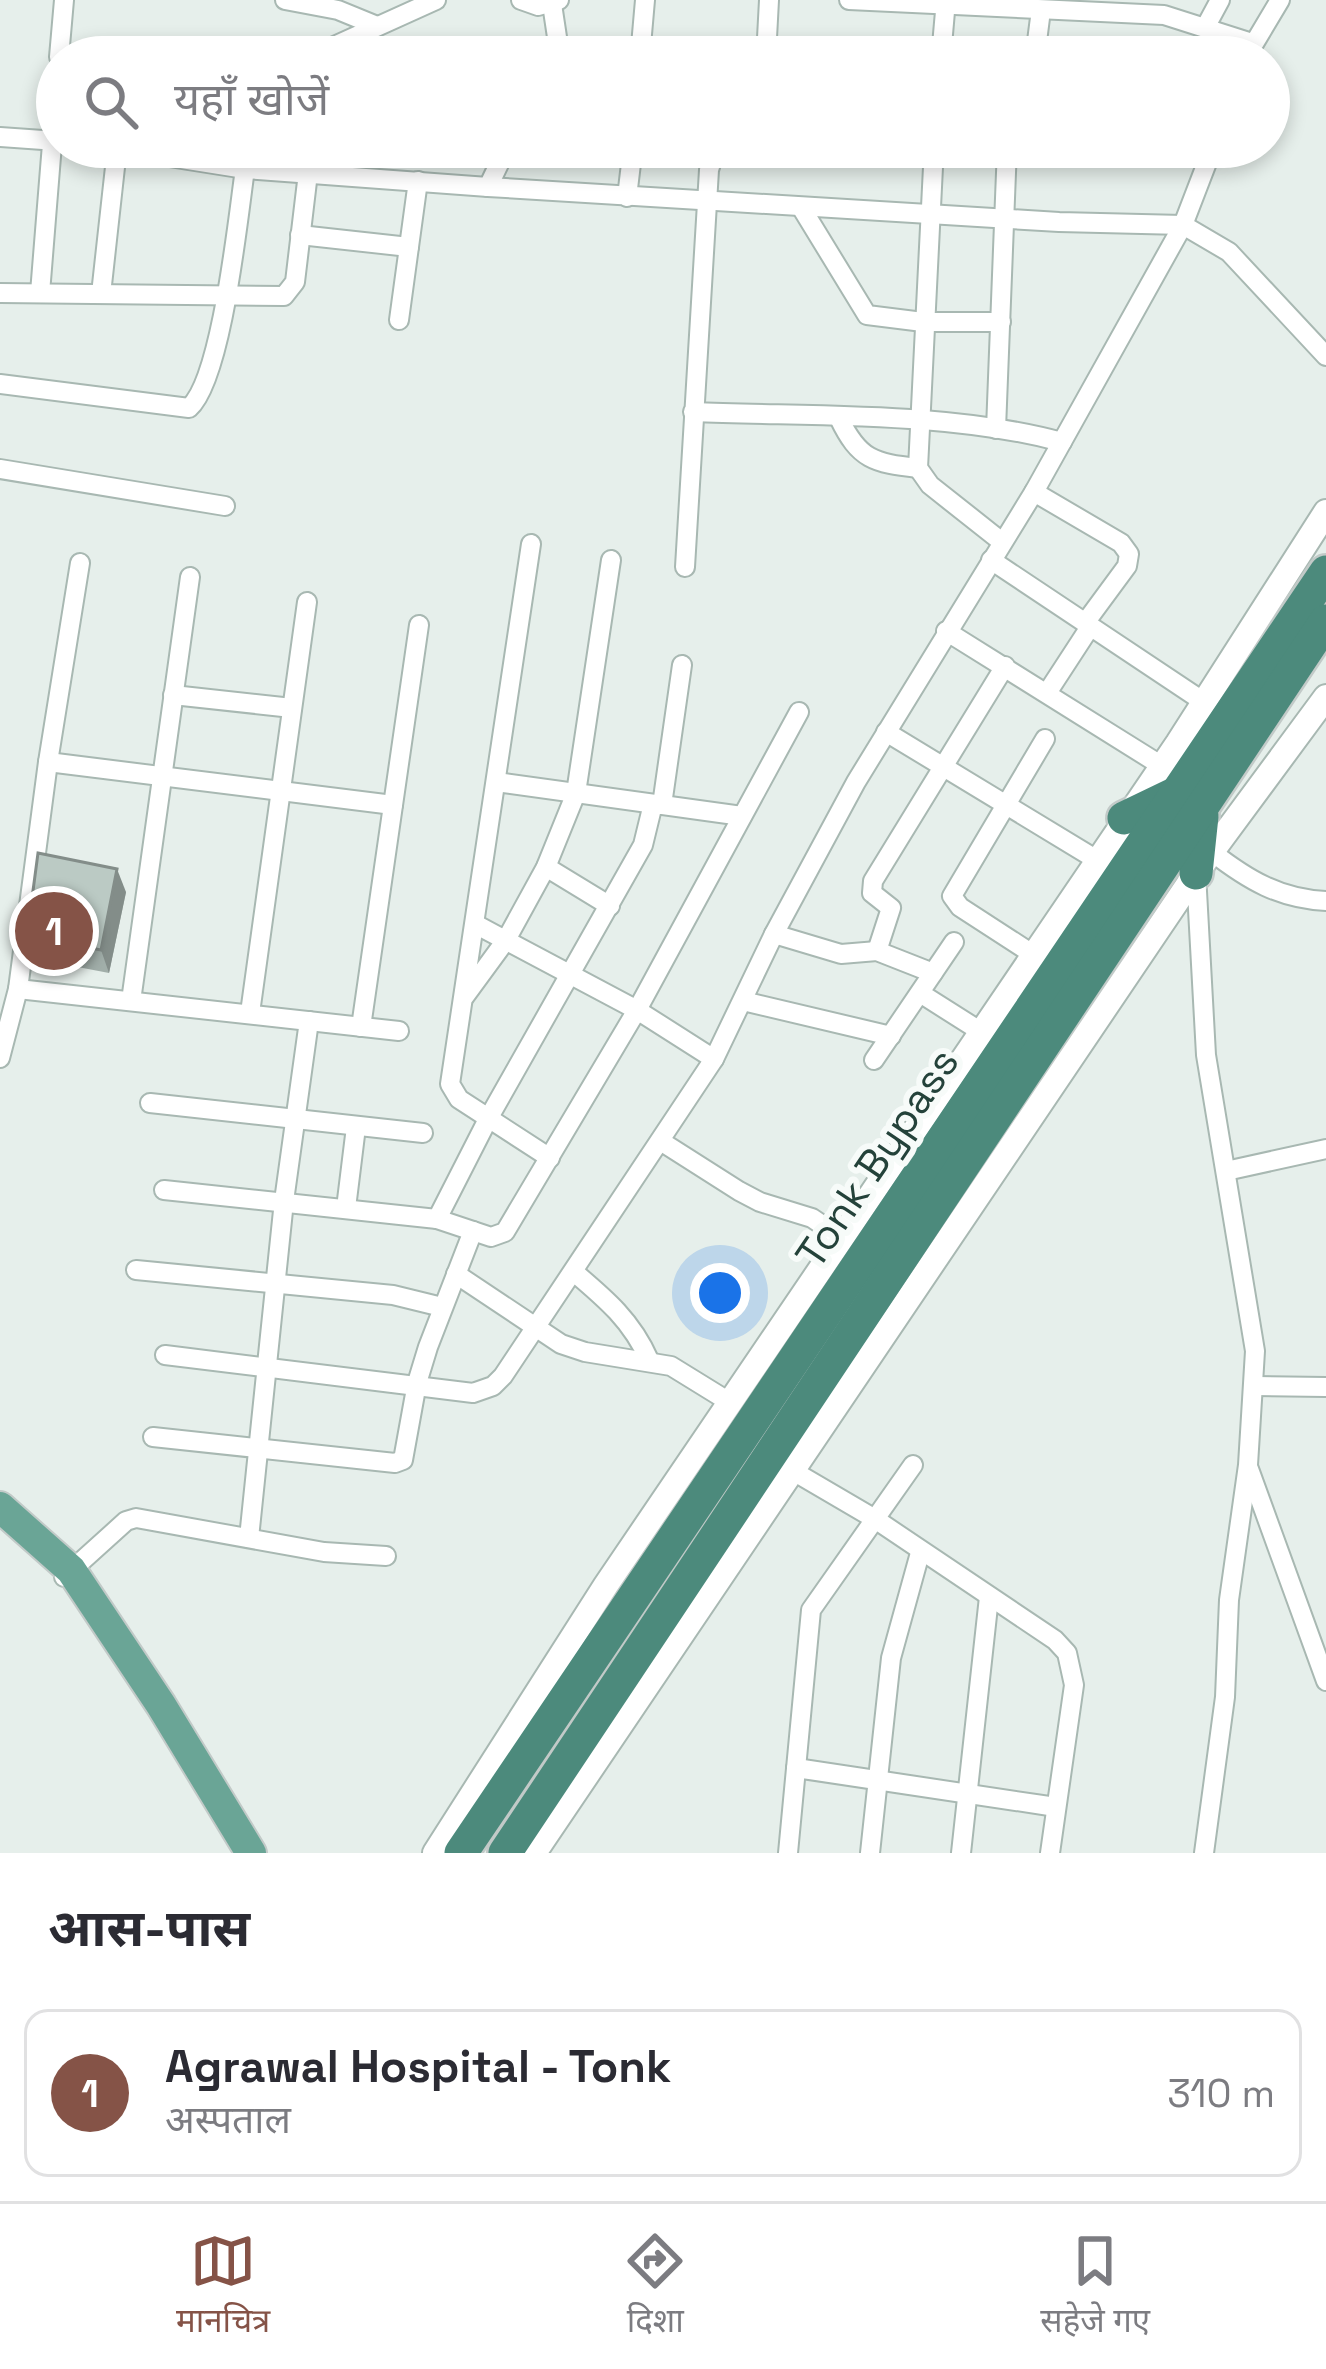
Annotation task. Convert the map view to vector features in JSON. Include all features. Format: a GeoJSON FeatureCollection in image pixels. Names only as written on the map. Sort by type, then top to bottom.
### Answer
{"type":"FeatureCollection","features":[{"type":"Feature","properties":{"kind":"highway","name":"Tonk Bypass"},"geometry":{"type":"LineString","coordinates":[[461,1853],[1326,572]]}},
{"type":"Feature","properties":{"kind":"highway"},"geometry":{"type":"LineString","coordinates":[[505,1853],[1180,789],[1326,621]]}},
{"type":"Feature","properties":{"kind":"highway"},"geometry":{"type":"LineString","coordinates":[[1124,818],[1180,789]]}},
{"type":"Feature","properties":{"kind":"highway"},"geometry":{"type":"LineString","coordinates":[[1180,789],[1204,862]]}},
{"type":"Feature","properties":{"kind":"main road"},"geometry":{"type":"LineString","coordinates":[[0,1507],[66,1575],[161,1705],[250,1853]]}},
{"type":"Feature","properties":{"kind":"main road"},"geometry":{"type":"LineString","coordinates":[[66,1575],[229,1853]]}},
{"type":"Feature","properties":{"kind":"street"},"geometry":{"type":"LineString","coordinates":[[61,36],[64,0]]}},
{"type":"Feature","properties":{"kind":"street"},"geometry":{"type":"LineString","coordinates":[[285,0],[338,10],[377,26]]}},
{"type":"Feature","properties":{"kind":"street"},"geometry":{"type":"LineString","coordinates":[[355,36],[436,0]]}},
{"type":"Feature","properties":{"kind":"street"},"geometry":{"type":"LineString","coordinates":[[521,0],[538,6],[555,2],[558,36]]}},
{"type":"Feature","properties":{"kind":"street"},"geometry":{"type":"LineString","coordinates":[[642,36],[645,0]]}},
{"type":"Feature","properties":{"kind":"street"},"geometry":{"type":"LineString","coordinates":[[767,36],[769,0]]}},
{"type":"Feature","properties":{"kind":"street"},"geometry":{"type":"LineString","coordinates":[[849,0],[1041,10],[1091,6],[1164,15],[1224,36]]}},
{"type":"Feature","properties":{"kind":"street"},"geometry":{"type":"LineString","coordinates":[[1206,26],[1220,0]]}},
{"type":"Feature","properties":{"kind":"street"},"geometry":{"type":"LineString","coordinates":[[1258,36],[1280,0]]}},
{"type":"Feature","properties":{"kind":"street"},"geometry":{"type":"LineString","coordinates":[[943,36],[946,2]]}},
{"type":"Feature","properties":{"kind":"street"},"geometry":{"type":"LineString","coordinates":[[1038,36],[1041,10]]}},
{"type":"Feature","properties":{"kind":"street"},"geometry":{"type":"LineString","coordinates":[[0,137],[36,140]]}},
{"type":"Feature","properties":{"kind":"street"},"geometry":{"type":"LineString","coordinates":[[40,293],[52,168]]}},
{"type":"Feature","properties":{"kind":"street"},"geometry":{"type":"LineString","coordinates":[[101,294],[110,168]]}},
{"type":"Feature","properties":{"kind":"street"},"geometry":{"type":"LineString","coordinates":[[241,168],[627,197],[1183,225],[1229,252],[1326,356]]}},
{"type":"Feature","properties":{"kind":"street"},"geometry":{"type":"LineString","coordinates":[[488,187],[497,168]]}},
{"type":"Feature","properties":{"kind":"street"},"geometry":{"type":"LineString","coordinates":[[627,197],[630,168]]}},
{"type":"Feature","properties":{"kind":"street"},"geometry":{"type":"LineString","coordinates":[[685,567],[710,168]]}},
{"type":"Feature","properties":{"kind":"street"},"geometry":{"type":"LineString","coordinates":[[932,168],[918,468],[930,485],[1002,542]]}},
{"type":"Feature","properties":{"kind":"street"},"geometry":{"type":"LineString","coordinates":[[996,429],[1006,168]]}},
{"type":"Feature","properties":{"kind":"street"},"geometry":{"type":"LineString","coordinates":[[165,1355],[473,1393],[493,1386],[714,1059],[774,934],[886,732],[1034,492],[1183,225],[1205,168]]}},
{"type":"Feature","properties":{"kind":"street"},"geometry":{"type":"LineString","coordinates":[[0,384],[189,408],[202,391],[254,170]]}},
{"type":"Feature","properties":{"kind":"street"},"geometry":{"type":"LineString","coordinates":[[0,293],[227,292],[274,298],[290,291],[308,173]]}},
{"type":"Feature","properties":{"kind":"street"},"geometry":{"type":"LineString","coordinates":[[399,320],[418,182]]}},
{"type":"Feature","properties":{"kind":"street"},"geometry":{"type":"LineString","coordinates":[[801,207],[867,315],[923,322],[1001,322]]}},
{"type":"Feature","properties":{"kind":"street"},"geometry":{"type":"LineString","coordinates":[[300,236],[409,247]]}},
{"type":"Feature","properties":{"kind":"street"},"geometry":{"type":"LineString","coordinates":[[693,412],[918,422],[996,429],[1062,442]]}},
{"type":"Feature","properties":{"kind":"street"},"geometry":{"type":"LineString","coordinates":[[839,418],[856,448],[869,458],[918,468]]}},
{"type":"Feature","properties":{"kind":"street"},"geometry":{"type":"LineString","coordinates":[[0,470],[225,506]]}},
{"type":"Feature","properties":{"kind":"street"},"geometry":{"type":"LineString","coordinates":[[1034,492],[1130,554],[1047,693]]}},
{"type":"Feature","properties":{"kind":"street"},"geometry":{"type":"LineString","coordinates":[[946,632],[1047,693],[1180,789],[1204,702],[1326,512]]}},
{"type":"Feature","properties":{"kind":"street"},"geometry":{"type":"LineString","coordinates":[[530,544],[450,1084],[459,1099],[550,1158]]}},
{"type":"Feature","properties":{"kind":"street"},"geometry":{"type":"LineString","coordinates":[[465,996],[506,940],[546,867],[576,793],[611,560]]}},
{"type":"Feature","properties":{"kind":"street"},"geometry":{"type":"LineString","coordinates":[[992,560],[1204,702]]}},
{"type":"Feature","properties":{"kind":"street"},"geometry":{"type":"LineString","coordinates":[[0,1058],[18,989],[80,563]]}},
{"type":"Feature","properties":{"kind":"street"},"geometry":{"type":"LineString","coordinates":[[131,1000],[190,577]]}},
{"type":"Feature","properties":{"kind":"street"},"geometry":{"type":"LineString","coordinates":[[250,1013],[307,602]]}},
{"type":"Feature","properties":{"kind":"street"},"geometry":{"type":"LineString","coordinates":[[361,1027],[419,625]]}},
{"type":"Feature","properties":{"kind":"street"},"geometry":{"type":"LineString","coordinates":[[436,1219],[643,845],[657,804],[682,665]]}},
{"type":"Feature","properties":{"kind":"street"},"geometry":{"type":"LineString","coordinates":[[877,951],[892,915],[891,908],[872,893],[873,881],[1005,666]]}},
{"type":"Feature","properties":{"kind":"street"},"geometry":{"type":"LineString","coordinates":[[173,695],[292,708]]}},
{"type":"Feature","properties":{"kind":"street"},"geometry":{"type":"LineString","coordinates":[[533,1853],[1204,862],[1326,697]]}},
{"type":"Feature","properties":{"kind":"street"},"geometry":{"type":"LineString","coordinates":[[164,1190],[436,1219],[498,1237],[505,1232],[638,1010],[799,712]]}},
{"type":"Feature","properties":{"kind":"street"},"geometry":{"type":"LineString","coordinates":[[886,732],[1096,860]]}},
{"type":"Feature","properties":{"kind":"street"},"geometry":{"type":"LineString","coordinates":[[1034,955],[960,907],[952,896],[1045,739]]}},
{"type":"Feature","properties":{"kind":"street"},"geometry":{"type":"LineString","coordinates":[[48,762],[393,805]]}},
{"type":"Feature","properties":{"kind":"street"},"geometry":{"type":"LineString","coordinates":[[496,782],[742,816]]}},
{"type":"Feature","properties":{"kind":"street"},"geometry":{"type":"LineString","coordinates":[[435,1853],[606,1585],[1124,818]]}},
{"type":"Feature","properties":{"kind":"street"},"geometry":{"type":"LineString","coordinates":[[1204,862],[1298,900],[1326,901]]}},
{"type":"Feature","properties":{"kind":"street"},"geometry":{"type":"LineString","coordinates":[[1204,862],[1206,1055],[1251,1312],[1255,1386],[1229,1600],[1225,1696],[1204,1853]]}},
{"type":"Feature","properties":{"kind":"street"},"geometry":{"type":"LineString","coordinates":[[546,867],[610,906]]}},
{"type":"Feature","properties":{"kind":"street"},"geometry":{"type":"LineString","coordinates":[[475,924],[638,1010],[714,1059]]}},
{"type":"Feature","properties":{"kind":"street"},"geometry":{"type":"LineString","coordinates":[[774,934],[841,954],[877,951],[933,973]]}},
{"type":"Feature","properties":{"kind":"street"},"geometry":{"type":"LineString","coordinates":[[874,1060],[954,942]]}},
{"type":"Feature","properties":{"kind":"street"},"geometry":{"type":"LineString","coordinates":[[18,989],[399,1031]]}},
{"type":"Feature","properties":{"kind":"street"},"geometry":{"type":"LineString","coordinates":[[920,993],[983,1033]]}},
{"type":"Feature","properties":{"kind":"street"},"geometry":{"type":"LineString","coordinates":[[743,1001],[891,1036]]}},
{"type":"Feature","properties":{"kind":"street"},"geometry":{"type":"LineString","coordinates":[[249,1538],[284,1201],[310,1021]]}},
{"type":"Feature","properties":{"kind":"street"},"geometry":{"type":"LineString","coordinates":[[150,1103],[423,1133]]}},
{"type":"Feature","properties":{"kind":"street"},"geometry":{"type":"LineString","coordinates":[[346,1208],[356,1127]]}},
{"type":"Feature","properties":{"kind":"street"},"geometry":{"type":"LineString","coordinates":[[662,1142],[739,1191],[812,1218],[844,1239]]}},
{"type":"Feature","properties":{"kind":"street"},"geometry":{"type":"LineString","coordinates":[[1226,1171],[1326,1148]]}},
{"type":"Feature","properties":{"kind":"street"},"geometry":{"type":"LineString","coordinates":[[153,1437],[404,1460],[417,1383],[473,1231]]}},
{"type":"Feature","properties":{"kind":"street"},"geometry":{"type":"LineString","coordinates":[[136,1270],[392,1295],[442,1307]]}},
{"type":"Feature","properties":{"kind":"street"},"geometry":{"type":"LineString","coordinates":[[574,1272],[622,1313],[636,1330],[649,1360]]}},
{"type":"Feature","properties":{"kind":"street"},"geometry":{"type":"LineString","coordinates":[[456,1274],[535,1329],[585,1352],[671,1366],[731,1403]]}},
{"type":"Feature","properties":{"kind":"street"},"geometry":{"type":"LineString","coordinates":[[1255,1386],[1326,1387]]}},
{"type":"Feature","properties":{"kind":"street"},"geometry":{"type":"LineString","coordinates":[[788,1853],[812,1610],[913,1465]]}},
{"type":"Feature","properties":{"kind":"street"},"geometry":{"type":"LineString","coordinates":[[1248,1465],[1326,1681]]}},
{"type":"Feature","properties":{"kind":"street"},"geometry":{"type":"LineString","coordinates":[[793,1471],[1055,1640],[1067,1653],[1073,1669],[1050,1853]]}},
{"type":"Feature","properties":{"kind":"street"},"geometry":{"type":"LineString","coordinates":[[66,1575],[126,1521],[136,1518],[323,1552],[386,1556]]}},
{"type":"Feature","properties":{"kind":"street"},"geometry":{"type":"LineString","coordinates":[[870,1853],[891,1658],[920,1553]]}},
{"type":"Feature","properties":{"kind":"street"},"geometry":{"type":"LineString","coordinates":[[962,1853],[989,1598]]}},
{"type":"Feature","properties":{"kind":"street"},"geometry":{"type":"LineString","coordinates":[[796,1768],[1056,1807]]}},
{"type":"Feature","properties":{"kind":"building"},"geometry":{"type":"Polygon","coordinates":[[[38,853],[117,869],[101,950],[27,936],[38,853]]]}},
{"type":"Feature","properties":{"kind":"place","name":"Agrawal Hospital - Tonk"},"geometry":{"type":"Point","coordinates":[54,931]}}]}
